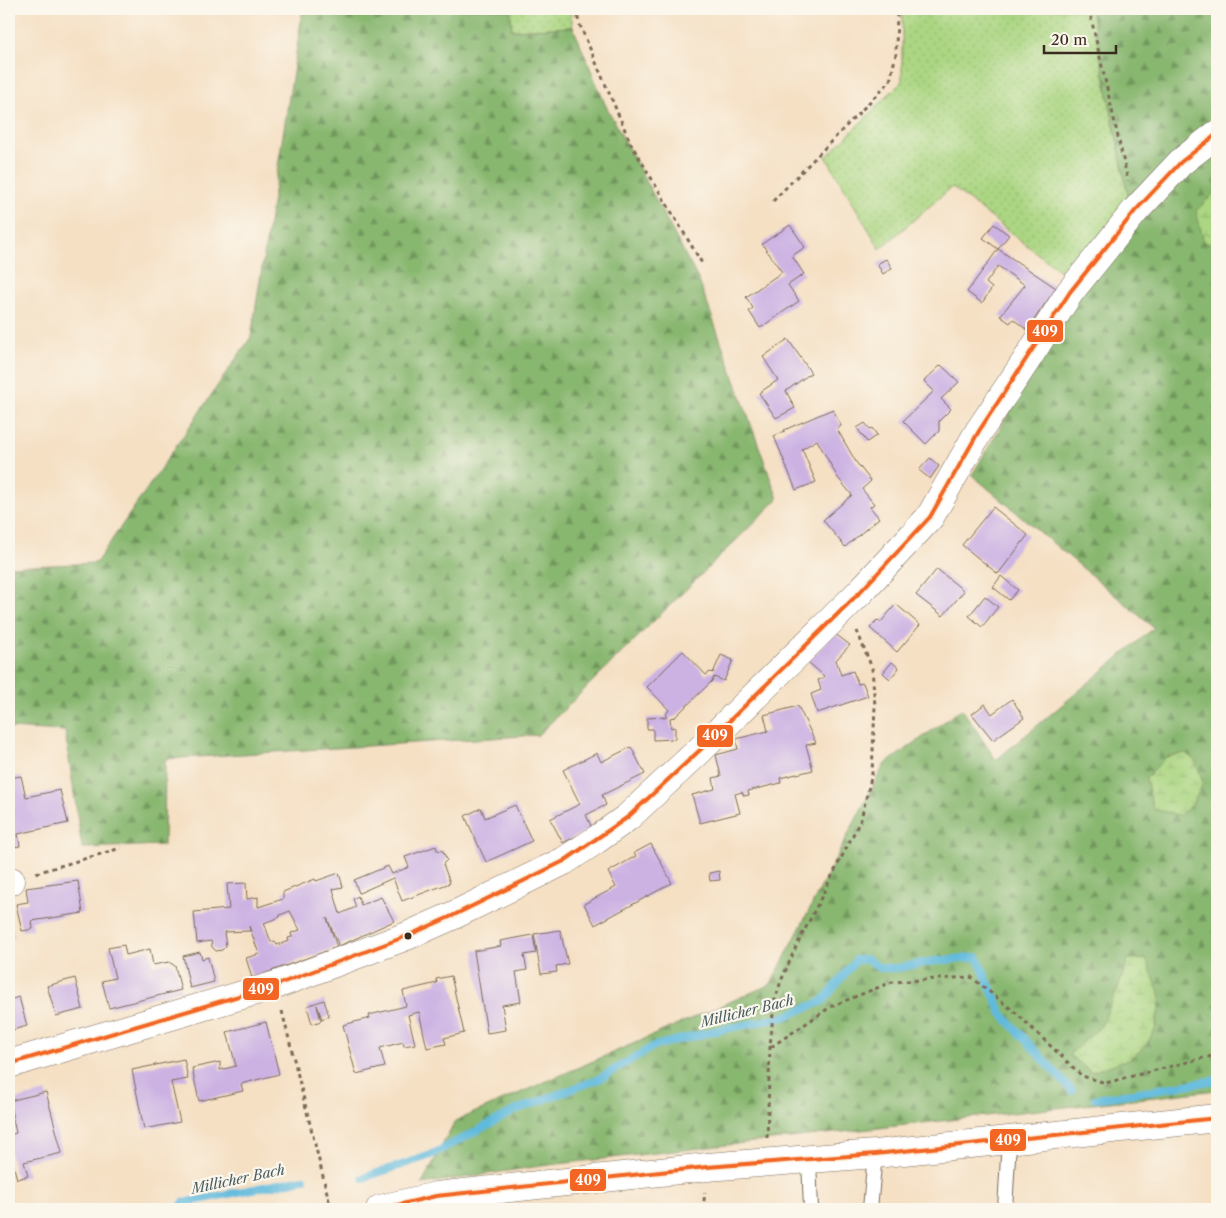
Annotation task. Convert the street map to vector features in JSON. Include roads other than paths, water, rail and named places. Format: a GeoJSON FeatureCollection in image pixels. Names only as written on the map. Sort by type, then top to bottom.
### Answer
{"type":"FeatureCollection","features":[{"type":"Feature","properties":{"kind":"street"},"geometry":{"type":"LineString","coordinates":[[9,1064],[276,985],[385,945],[452,916],[564,861],[628,817],[700,750],[860,592],[930,517],[979,431],[1070,292],[1135,211],[1181,162],[1217,134]]}},
{"type":"Feature","properties":{"kind":"street"},"geometry":{"type":"LineString","coordinates":[[380,1209],[707,1166],[875,1154],[1217,1118]]}},
{"type":"Feature","properties":{"kind":"lane"},"geometry":{"type":"LineString","coordinates":[[1005,1209],[1008,1140]]}},
{"type":"Feature","properties":{"kind":"lane"},"geometry":{"type":"LineString","coordinates":[[870,1209],[875,1154]]}},
{"type":"Feature","properties":{"kind":"lane"},"geometry":{"type":"LineString","coordinates":[[809,1159],[810,1209]]}},
{"type":"Feature","properties":{"kind":"waterway","name":"Millicher Bach"},"geometry":{"type":"LineString","coordinates":[[363,1178],[431,1155],[516,1110],[599,1079],[654,1046],[784,1017],[823,1001],[856,960],[867,959],[880,968],[897,968],[935,961],[977,957],[1002,1014],[1072,1091]]}},
{"type":"Feature","properties":{"kind":"waterway","name":"Millicher Bach"},"geometry":{"type":"LineString","coordinates":[[1095,1099],[1217,1080]]}},
{"type":"Feature","properties":{"kind":"waterway","name":"Millicher Bach"},"geometry":{"type":"LineString","coordinates":[[179,1209],[183,1203],[304,1179]]}}]}
